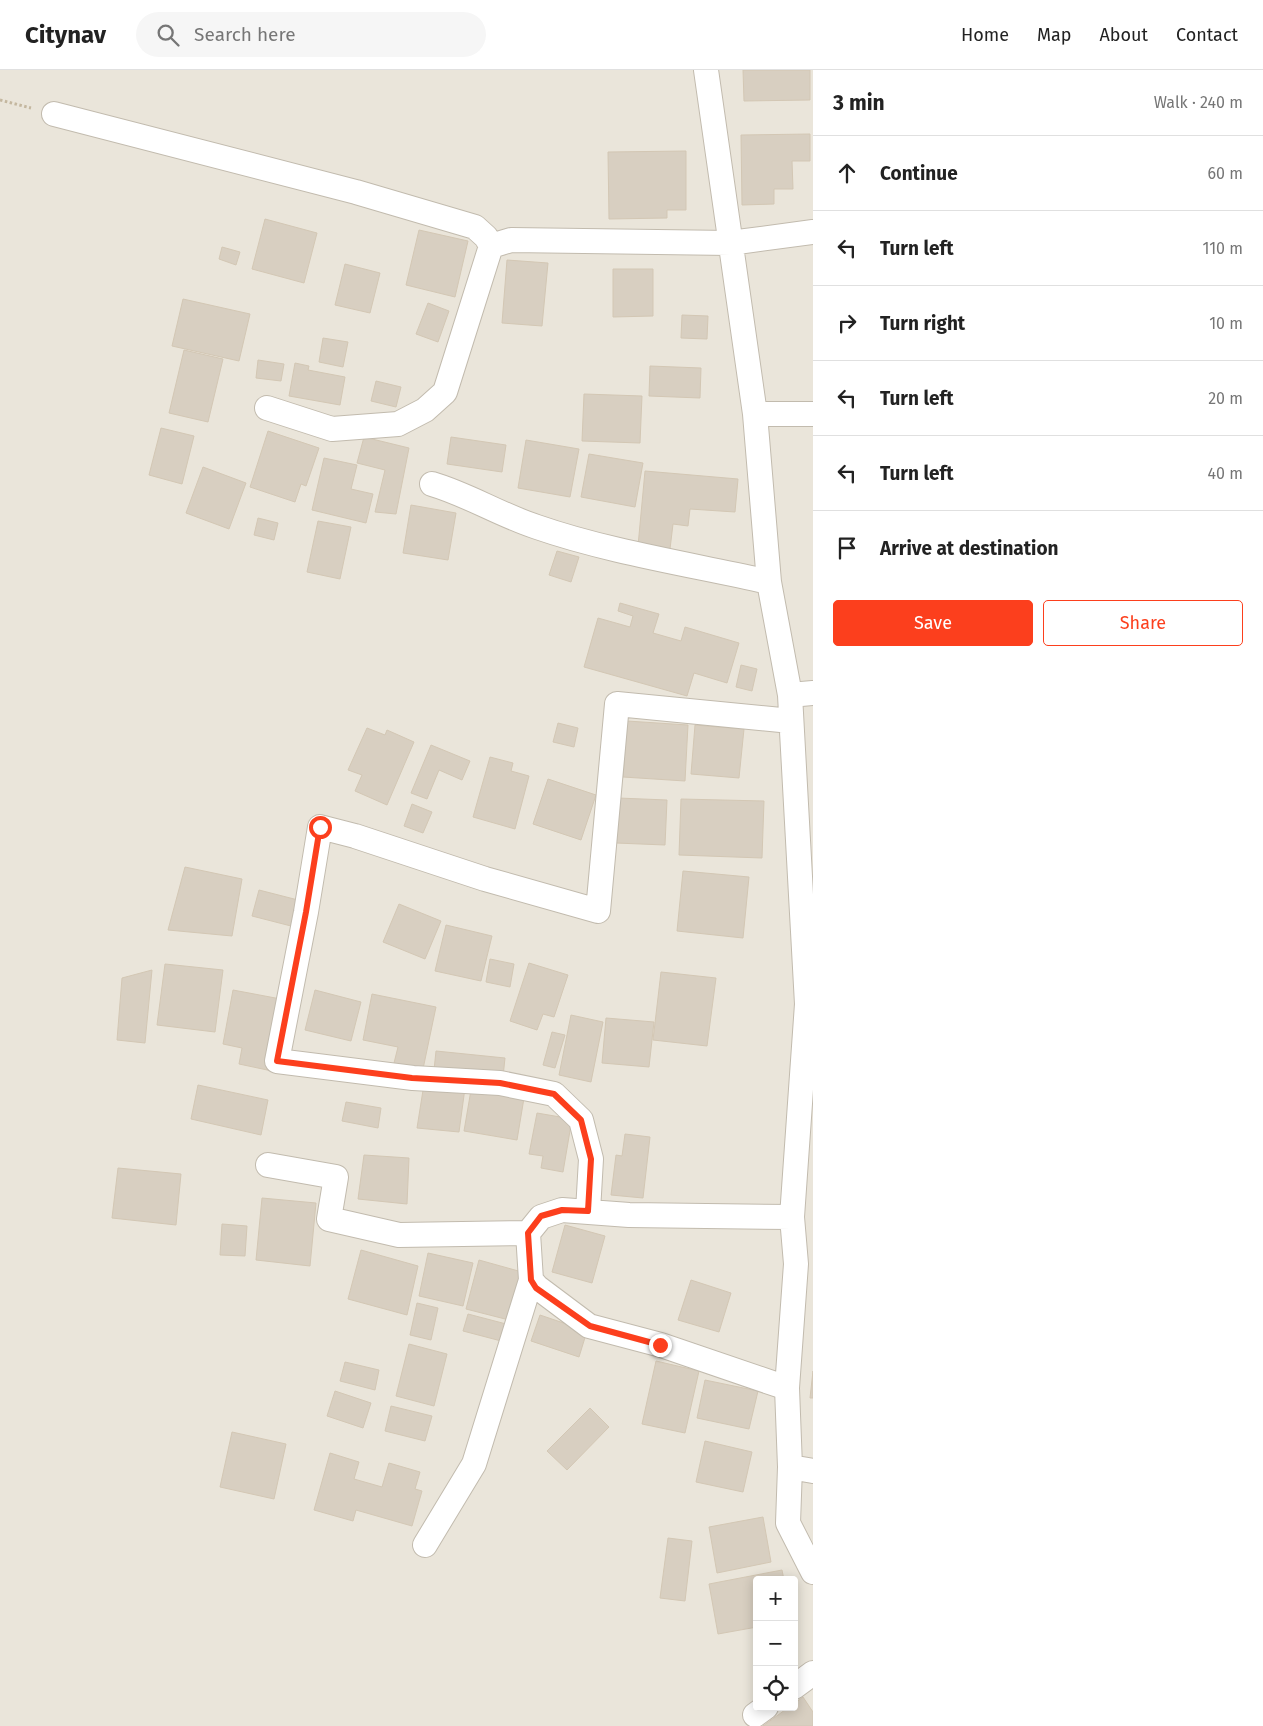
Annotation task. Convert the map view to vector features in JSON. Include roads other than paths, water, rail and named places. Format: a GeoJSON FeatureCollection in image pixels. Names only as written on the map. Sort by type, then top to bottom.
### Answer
{"type":"FeatureCollection","features":[{"type":"Feature","properties":{"kind":"street"},"geometry":{"type":"LineString","coordinates":[[706,70],[754,414],[769,582],[802,694],[791,721],[810,1003],[792,1217],[804,1265],[787,1388],[790,1466],[788,1523],[813,1572]]}},
{"type":"Feature","properties":{"kind":"street"},"geometry":{"type":"LineString","coordinates":[[54,114],[356,192],[475,228],[486,237],[491,246],[445,392],[425,410],[398,424],[332,430],[267,408]]}},
{"type":"Feature","properties":{"kind":"street"},"geometry":{"type":"LineString","coordinates":[[491,246],[511,240],[730,243],[813,232]]}},
{"type":"Feature","properties":{"kind":"street"},"geometry":{"type":"LineString","coordinates":[[754,414],[813,414]]}},
{"type":"Feature","properties":{"kind":"street"},"geometry":{"type":"LineString","coordinates":[[432,484],[460,492],[497,512],[536,527],[576,539],[769,582]]}},
{"type":"Feature","properties":{"kind":"street"},"geometry":{"type":"LineString","coordinates":[[588,1211],[591,1159],[581,1120],[554,1094],[500,1083],[412,1078],[277,1061],[306,912],[320,827],[355,836],[485,879],[598,911],[617,704],[791,721]]}},
{"type":"Feature","properties":{"kind":"street"},"geometry":{"type":"LineString","coordinates":[[268,1165],[336,1177],[329,1220],[399,1235],[528,1233]]}},
{"type":"Feature","properties":{"kind":"street"},"geometry":{"type":"LineString","coordinates":[[425,1545],[474,1464],[531,1280],[528,1233],[541,1216],[562,1210],[628,1215],[792,1217]]}},
{"type":"Feature","properties":{"kind":"street"},"geometry":{"type":"LineString","coordinates":[[531,1280],[536,1288],[590,1326],[660,1345],[787,1388]]}},
{"type":"Feature","properties":{"kind":"street"},"geometry":{"type":"LineString","coordinates":[[790,1466],[813,1471]]}},
{"type":"Feature","properties":{"kind":"street"},"geometry":{"type":"LineString","coordinates":[[798,1684],[813,1673]]}}]}
